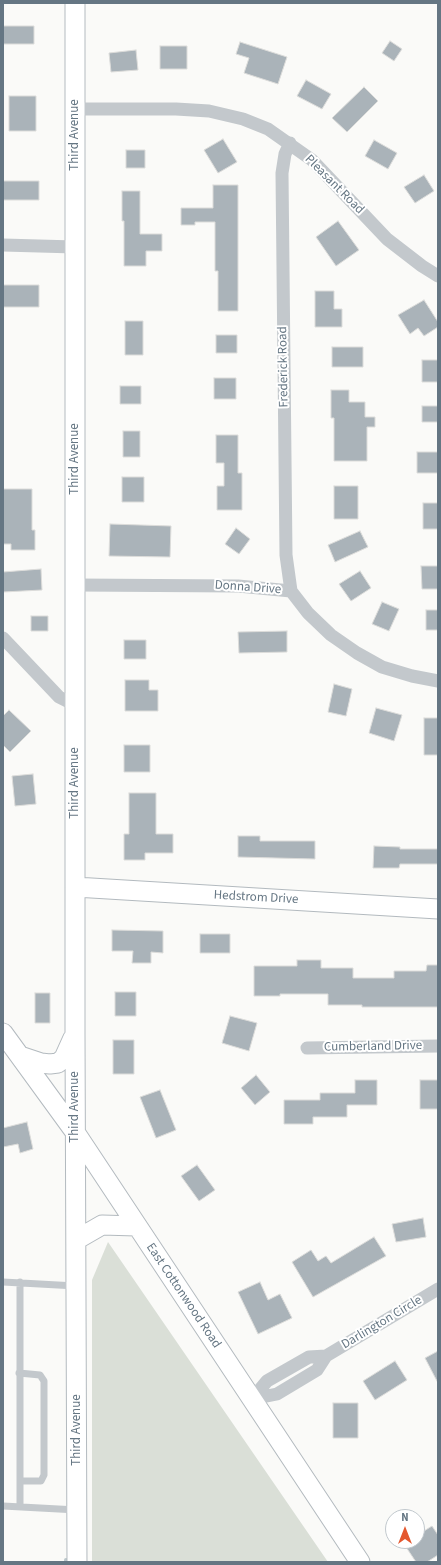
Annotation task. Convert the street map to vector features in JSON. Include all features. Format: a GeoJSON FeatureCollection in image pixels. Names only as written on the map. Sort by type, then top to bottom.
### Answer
{"type":"FeatureCollection","features":[{"type":"Feature","properties":{"kind":"street","name":"Third Avenue"},"geometry":{"type":"LineString","coordinates":[[75,3],[75,1132],[77,1562]]}},
{"type":"Feature","properties":{"kind":"street","name":"Pleasant Road"},"geometry":{"type":"LineString","coordinates":[[75,110],[176,109],[210,111],[243,119],[262,126],[290,143],[312,160],[387,239],[422,266],[438,276]]}},
{"type":"Feature","properties":{"kind":"street","name":"Frederick Road"},"geometry":{"type":"LineString","coordinates":[[290,143],[285,154],[282,181],[286,555],[291,591]]}},
{"type":"Feature","properties":{"kind":"street"},"geometry":{"type":"LineString","coordinates":[[3,245],[76,247]]}},
{"type":"Feature","properties":{"kind":"street","name":"Donna Drive"},"geometry":{"type":"LineString","coordinates":[[75,585],[238,586],[291,591],[308,613],[331,635],[356,653],[382,667],[412,676],[438,681]]}},
{"type":"Feature","properties":{"kind":"street"},"geometry":{"type":"LineString","coordinates":[[3,638],[60,698],[75,705]]}},
{"type":"Feature","properties":{"kind":"street","name":"Hedstrom Drive"},"geometry":{"type":"LineString","coordinates":[[75,887],[438,909]]}},
{"type":"Feature","properties":{"kind":"street","name":"East Cottonwood Road"},"geometry":{"type":"LineString","coordinates":[[3,1033],[75,1132],[360,1562]]}},
{"type":"Feature","properties":{"kind":"street"},"geometry":{"type":"LineString","coordinates":[[20,1056],[41,1063],[58,1062],[64,1058],[69,1050],[75,1033]]}},
{"type":"Feature","properties":{"kind":"street","name":"Cumberland Drive"},"geometry":{"type":"LineString","coordinates":[[307,1048],[438,1046]]}},
{"type":"Feature","properties":{"kind":"street"},"geometry":{"type":"LineString","coordinates":[[76,1240],[102,1225],[136,1226]]}},
{"type":"Feature","properties":{"kind":"street","name":"Darlington Circle"},"geometry":{"type":"LineString","coordinates":[[252,1399],[277,1394],[317,1370],[326,1356],[438,1289]]}},
{"type":"Feature","properties":{"kind":"lane"},"geometry":{"type":"LineString","coordinates":[[3,1282],[76,1286]]}},
{"type":"Feature","properties":{"kind":"lane"},"geometry":{"type":"LineString","coordinates":[[20,1282],[20,1506]]}},
{"type":"Feature","properties":{"kind":"lane"},"geometry":{"type":"LineString","coordinates":[[19,1373],[40,1375],[44,1381],[44,1475],[40,1481],[20,1481]]}},
{"type":"Feature","properties":{"kind":"lane"},"geometry":{"type":"LineString","coordinates":[[3,1506],[77,1510]]}},
{"type":"Feature","properties":{"kind":"shaded area"},"geometry":{"type":"Polygon","coordinates":[[[108,1242],[328,1562],[92,1562],[92,1280],[108,1242]]]}},
{"type":"Feature","properties":{"kind":"building"},"geometry":{"type":"Polygon","coordinates":[[[3,26],[34,26],[34,44],[3,44],[3,26]]]}},
{"type":"Feature","properties":{"kind":"building"},"geometry":{"type":"Polygon","coordinates":[[[390,41],[402,49],[394,61],[382,53],[390,41]]]}},
{"type":"Feature","properties":{"kind":"building"},"geometry":{"type":"Polygon","coordinates":[[[240,42],[287,57],[278,84],[244,73],[249,58],[236,54],[240,42]]]}},
{"type":"Feature","properties":{"kind":"building"},"geometry":{"type":"Polygon","coordinates":[[[160,46],[187,46],[187,69],[160,69],[160,46]]]}},
{"type":"Feature","properties":{"kind":"building"},"geometry":{"type":"Polygon","coordinates":[[[136,50],[138,70],[111,72],[109,53],[136,50]]]}},
{"type":"Feature","properties":{"kind":"building"},"geometry":{"type":"Polygon","coordinates":[[[306,80],[331,94],[322,109],[297,96],[306,80]]]}},
{"type":"Feature","properties":{"kind":"building"},"geometry":{"type":"Polygon","coordinates":[[[364,87],[378,101],[347,132],[332,118],[364,87]]]}},
{"type":"Feature","properties":{"kind":"building"},"geometry":{"type":"Polygon","coordinates":[[[9,96],[36,96],[36,131],[9,131],[9,96]]]}},
{"type":"Feature","properties":{"kind":"building"},"geometry":{"type":"Polygon","coordinates":[[[223,139],[237,162],[218,173],[204,150],[223,139]]]}},
{"type":"Feature","properties":{"kind":"building"},"geometry":{"type":"Polygon","coordinates":[[[374,140],[397,153],[388,169],[365,156],[374,140]]]}},
{"type":"Feature","properties":{"kind":"building"},"geometry":{"type":"Polygon","coordinates":[[[126,150],[145,150],[145,168],[126,168],[126,150]]]}},
{"type":"Feature","properties":{"kind":"building"},"geometry":{"type":"Polygon","coordinates":[[[424,175],[434,191],[415,203],[404,187],[424,175]]]}},
{"type":"Feature","properties":{"kind":"building"},"geometry":{"type":"Polygon","coordinates":[[[3,181],[39,181],[39,200],[3,200],[3,181]]]}},
{"type":"Feature","properties":{"kind":"building"},"geometry":{"type":"Polygon","coordinates":[[[213,185],[238,185],[238,311],[218,311],[218,271],[215,271],[215,222],[195,222],[195,225],[181,225],[181,208],[213,208],[213,185]]]}},
{"type":"Feature","properties":{"kind":"building"},"geometry":{"type":"Polygon","coordinates":[[[122,191],[140,191],[140,234],[162,234],[162,251],[146,251],[146,266],[124,266],[122,191]]]}},
{"type":"Feature","properties":{"kind":"building"},"geometry":{"type":"Polygon","coordinates":[[[338,221],[359,250],[336,266],[316,237],[338,221]]]}},
{"type":"Feature","properties":{"kind":"building"},"geometry":{"type":"Polygon","coordinates":[[[3,285],[39,285],[39,307],[3,307],[3,285]]]}},
{"type":"Feature","properties":{"kind":"building"},"geometry":{"type":"Polygon","coordinates":[[[315,291],[334,291],[334,309],[342,309],[342,327],[315,327],[315,291]]]}},
{"type":"Feature","properties":{"kind":"building"},"geometry":{"type":"Polygon","coordinates":[[[424,300],[438,322],[438,327],[424,336],[418,328],[410,334],[398,315],[424,300]]]}},
{"type":"Feature","properties":{"kind":"building"},"geometry":{"type":"Polygon","coordinates":[[[125,321],[143,321],[143,355],[125,355],[125,321]]]}},
{"type":"Feature","properties":{"kind":"building"},"geometry":{"type":"Polygon","coordinates":[[[216,335],[237,335],[237,353],[216,353],[216,335]]]}},
{"type":"Feature","properties":{"kind":"building"},"geometry":{"type":"Polygon","coordinates":[[[332,347],[363,347],[363,367],[332,367],[332,347]]]}},
{"type":"Feature","properties":{"kind":"building"},"geometry":{"type":"Polygon","coordinates":[[[422,360],[438,360],[438,382],[422,382],[422,360]]]}},
{"type":"Feature","properties":{"kind":"building"},"geometry":{"type":"Polygon","coordinates":[[[214,378],[236,378],[236,399],[214,399],[214,378]]]}},
{"type":"Feature","properties":{"kind":"building"},"geometry":{"type":"Polygon","coordinates":[[[120,386],[141,386],[141,404],[120,404],[120,386]]]}},
{"type":"Feature","properties":{"kind":"building"},"geometry":{"type":"Polygon","coordinates":[[[331,390],[349,390],[349,402],[365,402],[365,417],[375,417],[375,427],[367,427],[367,461],[334,461],[334,418],[331,418],[331,390]]]}},
{"type":"Feature","properties":{"kind":"building"},"geometry":{"type":"Polygon","coordinates":[[[422,406],[438,406],[438,422],[422,422],[422,406]]]}},
{"type":"Feature","properties":{"kind":"building"},"geometry":{"type":"Polygon","coordinates":[[[123,431],[140,431],[140,457],[123,457],[123,431]]]}},
{"type":"Feature","properties":{"kind":"building"},"geometry":{"type":"Polygon","coordinates":[[[216,435],[238,435],[238,473],[242,473],[242,510],[217,510],[217,486],[224,486],[224,463],[216,463],[216,435]]]}},
{"type":"Feature","properties":{"kind":"building"},"geometry":{"type":"Polygon","coordinates":[[[417,452],[438,452],[438,473],[417,473],[417,452]]]}},
{"type":"Feature","properties":{"kind":"building"},"geometry":{"type":"Polygon","coordinates":[[[122,477],[144,477],[144,502],[122,502],[122,477]]]}},
{"type":"Feature","properties":{"kind":"building"},"geometry":{"type":"Polygon","coordinates":[[[334,486],[358,486],[358,519],[334,519],[334,486]]]}},
{"type":"Feature","properties":{"kind":"building"},"geometry":{"type":"Polygon","coordinates":[[[3,489],[32,489],[32,530],[35,530],[35,550],[11,550],[11,544],[3,544],[3,489]]]}},
{"type":"Feature","properties":{"kind":"building"},"geometry":{"type":"Polygon","coordinates":[[[423,503],[438,503],[438,529],[423,529],[423,503]]]}},
{"type":"Feature","properties":{"kind":"building"},"geometry":{"type":"Polygon","coordinates":[[[110,524],[171,526],[170,557],[109,556],[110,524]]]}},
{"type":"Feature","properties":{"kind":"building"},"geometry":{"type":"Polygon","coordinates":[[[236,528],[250,539],[239,554],[225,544],[236,528]]]}},
{"type":"Feature","properties":{"kind":"building"},"geometry":{"type":"Polygon","coordinates":[[[360,531],[368,547],[335,562],[328,545],[360,531]]]}},
{"type":"Feature","properties":{"kind":"building"},"geometry":{"type":"Polygon","coordinates":[[[421,566],[438,566],[438,589],[422,589],[421,566]]]}},
{"type":"Feature","properties":{"kind":"building"},"geometry":{"type":"Polygon","coordinates":[[[41,569],[42,590],[3,592],[3,572],[41,569]]]}},
{"type":"Feature","properties":{"kind":"building"},"geometry":{"type":"Polygon","coordinates":[[[360,571],[371,588],[351,601],[339,584],[360,571]]]}},
{"type":"Feature","properties":{"kind":"building"},"geometry":{"type":"Polygon","coordinates":[[[382,602],[399,609],[389,631],[372,624],[382,602]]]}},
{"type":"Feature","properties":{"kind":"building"},"geometry":{"type":"Polygon","coordinates":[[[426,610],[438,610],[438,630],[426,630],[426,610]]]}},
{"type":"Feature","properties":{"kind":"building"},"geometry":{"type":"Polygon","coordinates":[[[31,616],[48,616],[48,631],[31,631],[31,616]]]}},
{"type":"Feature","properties":{"kind":"building"},"geometry":{"type":"Polygon","coordinates":[[[287,631],[287,652],[239,653],[238,632],[287,631]]]}},
{"type":"Feature","properties":{"kind":"building"},"geometry":{"type":"Polygon","coordinates":[[[124,640],[146,640],[146,659],[124,659],[124,640]]]}},
{"type":"Feature","properties":{"kind":"building"},"geometry":{"type":"Polygon","coordinates":[[[125,680],[149,680],[149,690],[158,690],[158,711],[125,711],[125,680]]]}},
{"type":"Feature","properties":{"kind":"building"},"geometry":{"type":"Polygon","coordinates":[[[334,684],[352,689],[346,716],[328,712],[334,684]]]}},
{"type":"Feature","properties":{"kind":"building"},"geometry":{"type":"Polygon","coordinates":[[[376,708],[402,715],[394,741],[369,733],[376,708]]]}},
{"type":"Feature","properties":{"kind":"building"},"geometry":{"type":"Polygon","coordinates":[[[9,710],[31,731],[10,752],[3,745],[3,716],[9,710]]]}},
{"type":"Feature","properties":{"kind":"building"},"geometry":{"type":"Polygon","coordinates":[[[424,718],[438,718],[438,755],[424,755],[424,718]]]}},
{"type":"Feature","properties":{"kind":"building"},"geometry":{"type":"Polygon","coordinates":[[[124,745],[150,745],[150,772],[124,772],[124,745]]]}},
{"type":"Feature","properties":{"kind":"building"},"geometry":{"type":"Polygon","coordinates":[[[33,774],[36,804],[15,806],[12,776],[33,774]]]}},
{"type":"Feature","properties":{"kind":"building"},"geometry":{"type":"Polygon","coordinates":[[[129,793],[156,793],[156,834],[173,834],[173,853],[145,853],[145,860],[124,860],[124,834],[129,834],[129,793]]]}},
{"type":"Feature","properties":{"kind":"building"},"geometry":{"type":"Polygon","coordinates":[[[238,836],[260,836],[260,841],[315,841],[315,859],[238,857],[238,836]]]}},
{"type":"Feature","properties":{"kind":"building"},"geometry":{"type":"Polygon","coordinates":[[[374,846],[400,847],[400,849],[438,849],[438,864],[400,864],[399,868],[373,868],[374,846]]]}},
{"type":"Feature","properties":{"kind":"building"},"geometry":{"type":"Polygon","coordinates":[[[112,930],[163,931],[163,953],[151,952],[151,963],[132,963],[133,951],[112,951],[112,930]]]}},
{"type":"Feature","properties":{"kind":"building"},"geometry":{"type":"Polygon","coordinates":[[[200,934],[230,934],[230,953],[200,953],[200,934]]]}},
{"type":"Feature","properties":{"kind":"building"},"geometry":{"type":"Polygon","coordinates":[[[297,960],[321,960],[321,968],[353,968],[353,978],[394,978],[394,971],[426,971],[427,965],[438,965],[438,1007],[362,1007],[362,1005],[328,1005],[328,994],[280,994],[280,996],[254,996],[254,966],[297,966],[297,960]]]}},
{"type":"Feature","properties":{"kind":"building"},"geometry":{"type":"Polygon","coordinates":[[[115,992],[136,992],[136,1016],[115,1016],[115,992]]]}},
{"type":"Feature","properties":{"kind":"building"},"geometry":{"type":"Polygon","coordinates":[[[35,993],[50,993],[50,1023],[35,1023],[35,993]]]}},
{"type":"Feature","properties":{"kind":"building"},"geometry":{"type":"Polygon","coordinates":[[[230,1016],[257,1023],[249,1051],[222,1043],[230,1016]]]}},
{"type":"Feature","properties":{"kind":"building"},"geometry":{"type":"Polygon","coordinates":[[[113,1040],[134,1040],[134,1074],[113,1074],[113,1040]]]}},
{"type":"Feature","properties":{"kind":"building"},"geometry":{"type":"Polygon","coordinates":[[[256,1075],[270,1092],[255,1105],[241,1088],[256,1075]]]}},
{"type":"Feature","properties":{"kind":"building"},"geometry":{"type":"Polygon","coordinates":[[[355,1080],[377,1080],[377,1105],[347,1105],[347,1117],[313,1117],[313,1124],[284,1124],[284,1100],[320,1100],[320,1093],[355,1093],[355,1080]]]}},
{"type":"Feature","properties":{"kind":"building"},"geometry":{"type":"Polygon","coordinates":[[[420,1080],[438,1080],[438,1109],[420,1109],[420,1080]]]}},
{"type":"Feature","properties":{"kind":"building"},"geometry":{"type":"Polygon","coordinates":[[[160,1090],[176,1130],[156,1138],[140,1097],[160,1090]]]}},
{"type":"Feature","properties":{"kind":"building"},"geometry":{"type":"Polygon","coordinates":[[[27,1122],[33,1149],[20,1153],[18,1144],[3,1147],[3,1128],[27,1122]]]}},
{"type":"Feature","properties":{"kind":"building"},"geometry":{"type":"Polygon","coordinates":[[[197,1165],[215,1190],[199,1201],[181,1176],[197,1165]]]}},
{"type":"Feature","properties":{"kind":"building"},"geometry":{"type":"Polygon","coordinates":[[[423,1218],[426,1237],[396,1242],[392,1224],[423,1218]]]}},
{"type":"Feature","properties":{"kind":"building"},"geometry":{"type":"Polygon","coordinates":[[[374,1237],[386,1256],[313,1297],[292,1262],[311,1250],[318,1261],[326,1256],[331,1263],[374,1237]]]}},
{"type":"Feature","properties":{"kind":"building"},"geometry":{"type":"Polygon","coordinates":[[[260,1282],[268,1300],[280,1294],[292,1318],[258,1334],[238,1292],[260,1282]]]}},
{"type":"Feature","properties":{"kind":"building"},"geometry":{"type":"Polygon","coordinates":[[[438,1351],[438,1383],[425,1358],[438,1351]]]}},
{"type":"Feature","properties":{"kind":"building"},"geometry":{"type":"Polygon","coordinates":[[[395,1361],[407,1380],[375,1400],[363,1381],[395,1361]]]}},
{"type":"Feature","properties":{"kind":"building"},"geometry":{"type":"Polygon","coordinates":[[[333,1403],[358,1403],[358,1438],[333,1438],[333,1403]]]}},
{"type":"Feature","properties":{"kind":"building"},"geometry":{"type":"Polygon","coordinates":[[[432,1526],[438,1535],[438,1555],[427,1562],[416,1562],[407,1549],[425,1549],[425,1530],[432,1526]]]}}]}
